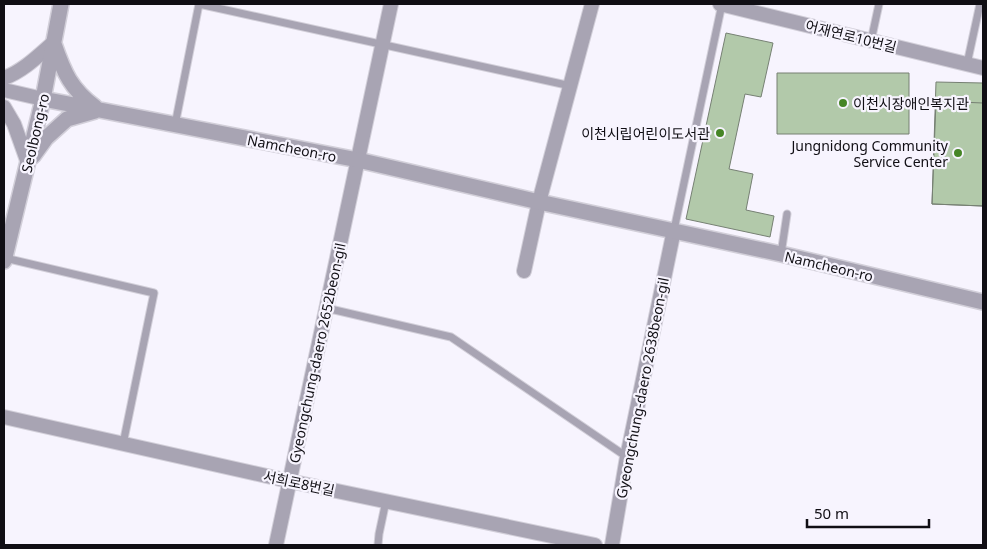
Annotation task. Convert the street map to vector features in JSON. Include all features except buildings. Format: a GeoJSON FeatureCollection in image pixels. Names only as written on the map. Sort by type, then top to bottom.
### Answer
{"type":"FeatureCollection","features":[{"type":"Feature","properties":{"kind":"street","name":"Seolbong-ro"},"geometry":{"type":"LineString","coordinates":[[4,260],[43,99],[61,4]]}},
{"type":"Feature","properties":{"kind":"street","name":"Gyeongchung-daero 2652beon-gil"},"geometry":{"type":"LineString","coordinates":[[276,545],[391,4]]}},
{"type":"Feature","properties":{"kind":"street"},"geometry":{"type":"LineString","coordinates":[[524,271],[539,202],[592,4]]}},
{"type":"Feature","properties":{"kind":"street","name":"어재연로10번길"},"geometry":{"type":"LineString","coordinates":[[721,4],[983,68]]}},
{"type":"Feature","properties":{"kind":"street"},"geometry":{"type":"LineString","coordinates":[[4,78],[13,75],[54,42],[64,72],[81,96],[99,110]]}},
{"type":"Feature","properties":{"kind":"street"},"geometry":{"type":"LineString","coordinates":[[4,90],[43,99]]}},
{"type":"Feature","properties":{"kind":"street","name":"Namcheon-ro"},"geometry":{"type":"LineString","coordinates":[[43,99],[358,160],[539,202],[781,254],[983,302]]}},
{"type":"Feature","properties":{"kind":"street"},"geometry":{"type":"LineString","coordinates":[[4,107],[14,124],[28,163]]}},
{"type":"Feature","properties":{"kind":"street"},"geometry":{"type":"LineString","coordinates":[[28,163],[46,138],[67,119],[99,110]]}},
{"type":"Feature","properties":{"kind":"street","name":"Gyeongchung-daero 2638beon-gil"},"geometry":{"type":"LineString","coordinates":[[612,545],[627,457],[674,230]]}},
{"type":"Feature","properties":{"kind":"street","name":"서희로8번길"},"geometry":{"type":"LineString","coordinates":[[4,416],[289,481],[595,545]]}},
{"type":"Feature","properties":{"kind":"lane"},"geometry":{"type":"LineString","coordinates":[[175,125],[199,4],[571,86]]}},
{"type":"Feature","properties":{"kind":"lane"},"geometry":{"type":"LineString","coordinates":[[674,230],[721,4]]}},
{"type":"Feature","properties":{"kind":"lane"},"geometry":{"type":"LineString","coordinates":[[871,41],[879,4]]}},
{"type":"Feature","properties":{"kind":"lane"},"geometry":{"type":"LineString","coordinates":[[967,64],[980,4]]}},
{"type":"Feature","properties":{"kind":"lane"},"geometry":{"type":"LineString","coordinates":[[781,254],[787,214]]}},
{"type":"Feature","properties":{"kind":"lane"},"geometry":{"type":"LineString","coordinates":[[4,260],[154,293],[124,444]]}},
{"type":"Feature","properties":{"kind":"lane"},"geometry":{"type":"LineString","coordinates":[[326,308],[451,337],[627,457]]}},
{"type":"Feature","properties":{"kind":"lane"},"geometry":{"type":"LineString","coordinates":[[378,545],[386,502]]}},
{"type":"Feature","properties":{"kind":"place","name":"이천시장애인복지관"},"geometry":{"type":"Point","coordinates":[843,103]}},
{"type":"Feature","properties":{"kind":"place","name":"이천시립어린이도서관"},"geometry":{"type":"Point","coordinates":[720,133]}},
{"type":"Feature","properties":{"kind":"place","name":"Jungnidong Community Service Center"},"geometry":{"type":"Point","coordinates":[958,153]}}]}
